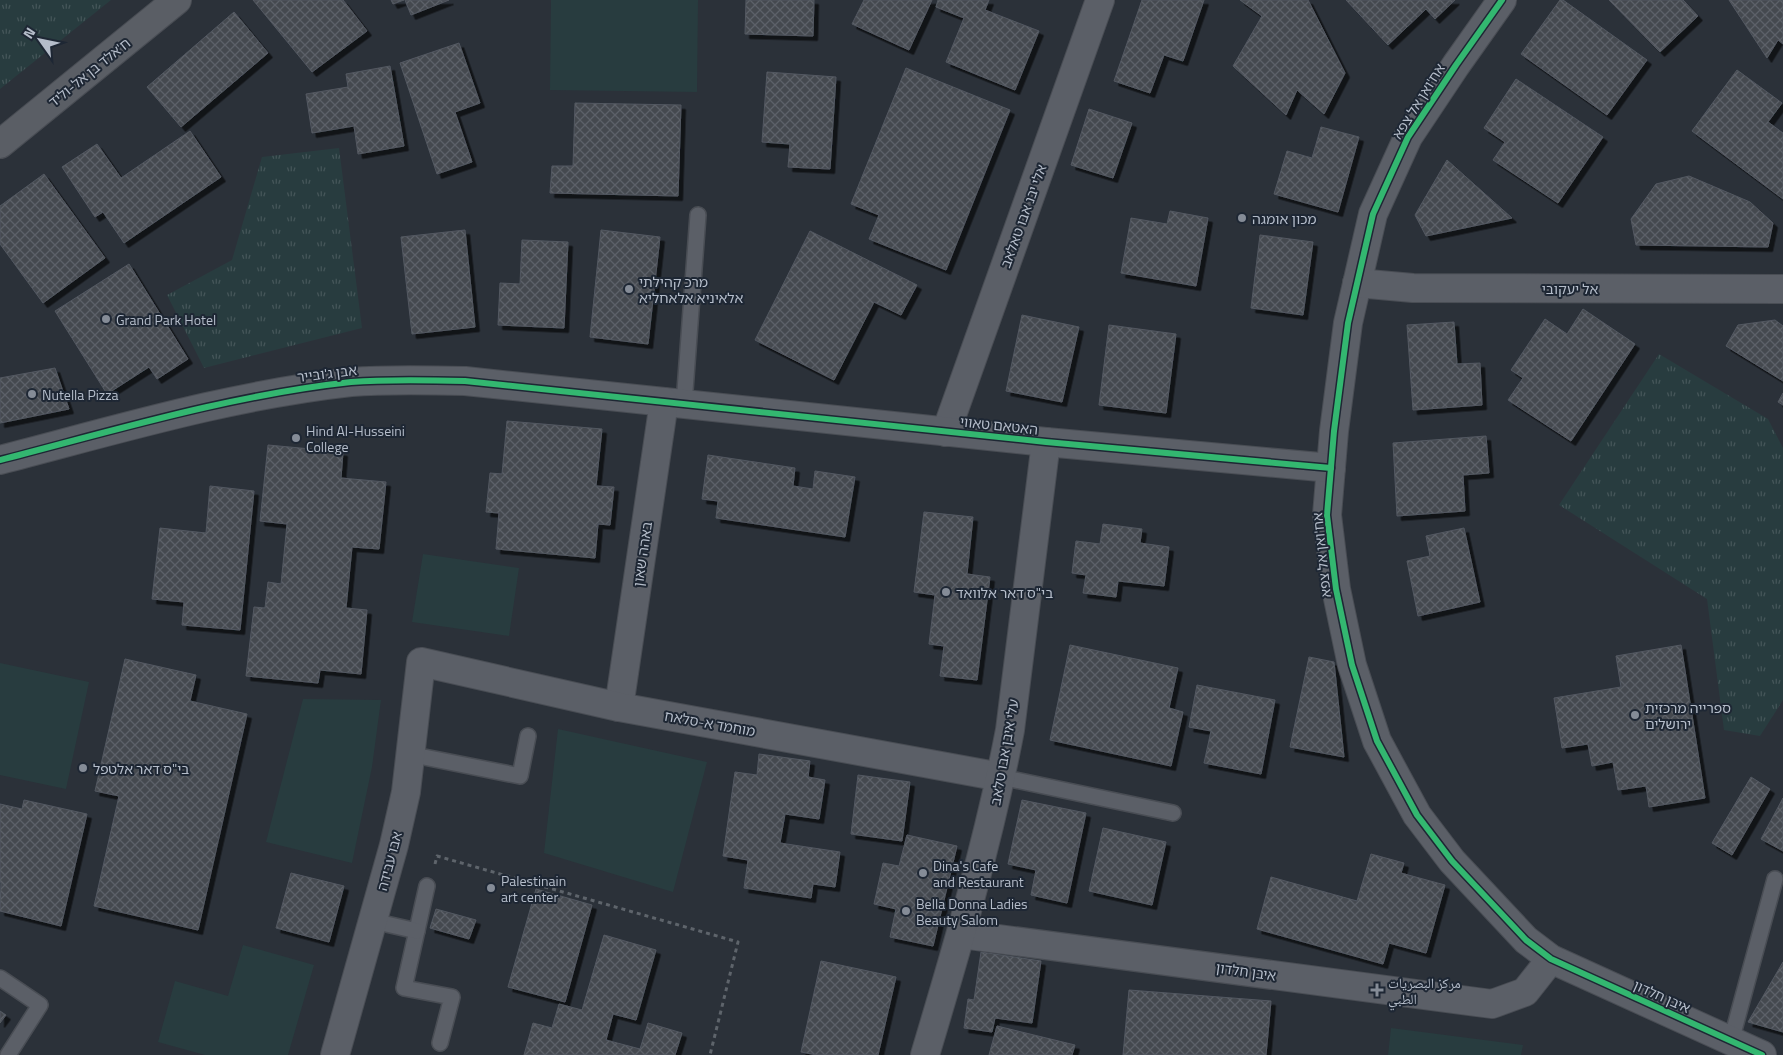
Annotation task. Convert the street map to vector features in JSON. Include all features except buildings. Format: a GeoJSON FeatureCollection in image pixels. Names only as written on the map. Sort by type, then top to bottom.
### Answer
{"type":"FeatureCollection","features":[{"type":"Feature","properties":{"kind":"street","name":"ח'אלד בן אל-וליד"},"geometry":{"type":"LineString","coordinates":[[0,144],[177,0]]}},
{"type":"Feature","properties":{"kind":"street","name":"אלי יבנ אבו טאלאב"},"geometry":{"type":"LineString","coordinates":[[946,432],[1100,0]]}},
{"type":"Feature","properties":{"kind":"street","name":"אח'ואן אל צפא"},"geometry":{"type":"LineString","coordinates":[[1502,0],[1408,137],[1373,214],[1348,323],[1327,515],[1336,589],[1352,665],[1377,741],[1417,815],[1452,861],[1526,940],[1551,960]]}},
{"type":"Feature","properties":{"kind":"street","name":"אל יעקובי"},"geometry":{"type":"LineString","coordinates":[[1356,283],[1413,288],[1783,289]]}},
{"type":"Feature","properties":{"kind":"street","name":"אבן ג'ובייר"},"geometry":{"type":"LineString","coordinates":[[0,460],[245,398],[352,382],[402,379],[465,382],[674,403]]}},
{"type":"Feature","properties":{"kind":"street","name":"האטאם טאווי"},"geometry":{"type":"LineString","coordinates":[[674,403],[1046,442],[1331,468]]}},
{"type":"Feature","properties":{"kind":"street","name":"באהה שאון"},"geometry":{"type":"LineString","coordinates":[[619,707],[674,403]]}},
{"type":"Feature","properties":{"kind":"street","name":"עלי איבן אבו טלאב"},"geometry":{"type":"LineString","coordinates":[[925,1055],[961,934],[1001,777],[1010,730],[1046,442]]}},
{"type":"Feature","properties":{"kind":"street","name":"מוחמד א-סלאח"},"geometry":{"type":"LineString","coordinates":[[421,662],[619,707],[1001,777]]}},
{"type":"Feature","properties":{"kind":"street","name":"אבו עבידה"},"geometry":{"type":"LineString","coordinates":[[335,1055],[394,845],[406,792],[421,662]]}},
{"type":"Feature","properties":{"kind":"street","name":"איבן חלדון"},"geometry":{"type":"LineString","coordinates":[[961,934],[1492,1004],[1525,992],[1551,960],[1762,1055]]}},
{"type":"Feature","properties":{"kind":"lane"},"geometry":{"type":"LineString","coordinates":[[674,403],[698,215]]}},
{"type":"Feature","properties":{"kind":"lane"},"geometry":{"type":"LineString","coordinates":[[409,754],[520,776],[528,736]]}},
{"type":"Feature","properties":{"kind":"lane"},"geometry":{"type":"LineString","coordinates":[[1001,777],[1173,812]]}},
{"type":"Feature","properties":{"kind":"lane"},"geometry":{"type":"LineString","coordinates":[[1730,1041],[1775,879]]}},
{"type":"Feature","properties":{"kind":"lane"},"geometry":{"type":"LineString","coordinates":[[427,886],[404,988],[452,997],[440,1043]]}},
{"type":"Feature","properties":{"kind":"lane"},"geometry":{"type":"LineString","coordinates":[[373,921],[417,931]]}},
{"type":"Feature","properties":{"kind":"lane"},"geometry":{"type":"LineString","coordinates":[[0,978],[40,1005],[8,1055]]}},
{"type":"Feature","properties":{"kind":"path"},"geometry":{"type":"LineString","coordinates":[[427,886],[437,856],[738,942],[710,1055]]}},
{"type":"Feature","properties":{"kind":"green space"},"geometry":{"type":"Polygon","coordinates":[[[0,0],[111,0],[0,89],[0,0]]]}},
{"type":"Feature","properties":{"kind":"green space"},"geometry":{"type":"Polygon","coordinates":[[[551,0],[698,0],[697,92],[550,90],[551,0]]]}},
{"type":"Feature","properties":{"kind":"green space"},"geometry":{"type":"Polygon","coordinates":[[[339,148],[362,328],[204,368],[167,295],[232,260],[262,157],[339,148]]]}},
{"type":"Feature","properties":{"kind":"green space"},"geometry":{"type":"Polygon","coordinates":[[[1659,354],[1768,419],[1783,448],[1783,700],[1760,736],[1724,730],[1707,599],[1559,505],[1659,354]]]}},
{"type":"Feature","properties":{"kind":"green space"},"geometry":{"type":"Polygon","coordinates":[[[423,554],[519,568],[509,636],[412,622],[423,554]]]}},
{"type":"Feature","properties":{"kind":"green space"},"geometry":{"type":"Polygon","coordinates":[[[0,663],[89,682],[66,789],[0,775],[0,663]]]}},
{"type":"Feature","properties":{"kind":"green space"},"geometry":{"type":"Polygon","coordinates":[[[303,699],[381,700],[372,767],[352,863],[266,842],[303,699]]]}},
{"type":"Feature","properties":{"kind":"green space"},"geometry":{"type":"Polygon","coordinates":[[[558,729],[707,762],[673,892],[544,853],[558,729]]]}},
{"type":"Feature","properties":{"kind":"green space"},"geometry":{"type":"Polygon","coordinates":[[[243,945],[314,965],[288,1055],[205,1055],[158,1042],[175,981],[228,996],[243,945]]]}},
{"type":"Feature","properties":{"kind":"green space"},"geometry":{"type":"Polygon","coordinates":[[[1391,1028],[1523,1045],[1521,1055],[1388,1055],[1391,1028]]]}},
{"type":"Feature","properties":{"kind":"cycle path"},"geometry":{"type":"LineString","coordinates":[[1502,0],[1408,137],[1373,214],[1348,323],[1334,431],[1327,515],[1336,589],[1352,665],[1377,741],[1417,815],[1452,861],[1526,940],[1551,959],[1762,1055]]}},
{"type":"Feature","properties":{"kind":"cycle path"},"geometry":{"type":"LineString","coordinates":[[0,460],[218,404],[262,395],[351,382],[408,380],[465,381],[1046,442],[1331,468]]}},
{"type":"Feature","properties":{"kind":"place","name":"מכון אומגה"},"geometry":{"type":"Point","coordinates":[1242,218]}},
{"type":"Feature","properties":{"kind":"place","name":"מרכ קהילתי אלאיניא אלאחליא"},"geometry":{"type":"Point","coordinates":[629,289]}},
{"type":"Feature","properties":{"kind":"place","name":"Grand Park Hotel"},"geometry":{"type":"Point","coordinates":[106,319]}},
{"type":"Feature","properties":{"kind":"place","name":"Nutella Pizza"},"geometry":{"type":"Point","coordinates":[32,394]}},
{"type":"Feature","properties":{"kind":"place","name":"Hind Al-Husseini College"},"geometry":{"type":"Point","coordinates":[296,438]}},
{"type":"Feature","properties":{"kind":"place","name":"בי\"ס דאר אלוואד"},"geometry":{"type":"Point","coordinates":[946,592]}},
{"type":"Feature","properties":{"kind":"place","name":"ספרייה מרכזית ירושלים"},"geometry":{"type":"Point","coordinates":[1635,715]}},
{"type":"Feature","properties":{"kind":"place","name":"בי\"ס דאר אלטפל"},"geometry":{"type":"Point","coordinates":[83,768]}},
{"type":"Feature","properties":{"kind":"place","name":"Dina's Cafe and Restaurant"},"geometry":{"type":"Point","coordinates":[923,873]}},
{"type":"Feature","properties":{"kind":"place","name":"Palestinain art center"},"geometry":{"type":"Point","coordinates":[491,888]}},
{"type":"Feature","properties":{"kind":"place","name":"Bella Donna Ladies Beauty Salom"},"geometry":{"type":"Point","coordinates":[906,911]}},
{"type":"Feature","properties":{"kind":"place","name":"مركز البصريات الطبي"},"geometry":{"type":"Point","coordinates":[1377,990]}}]}
